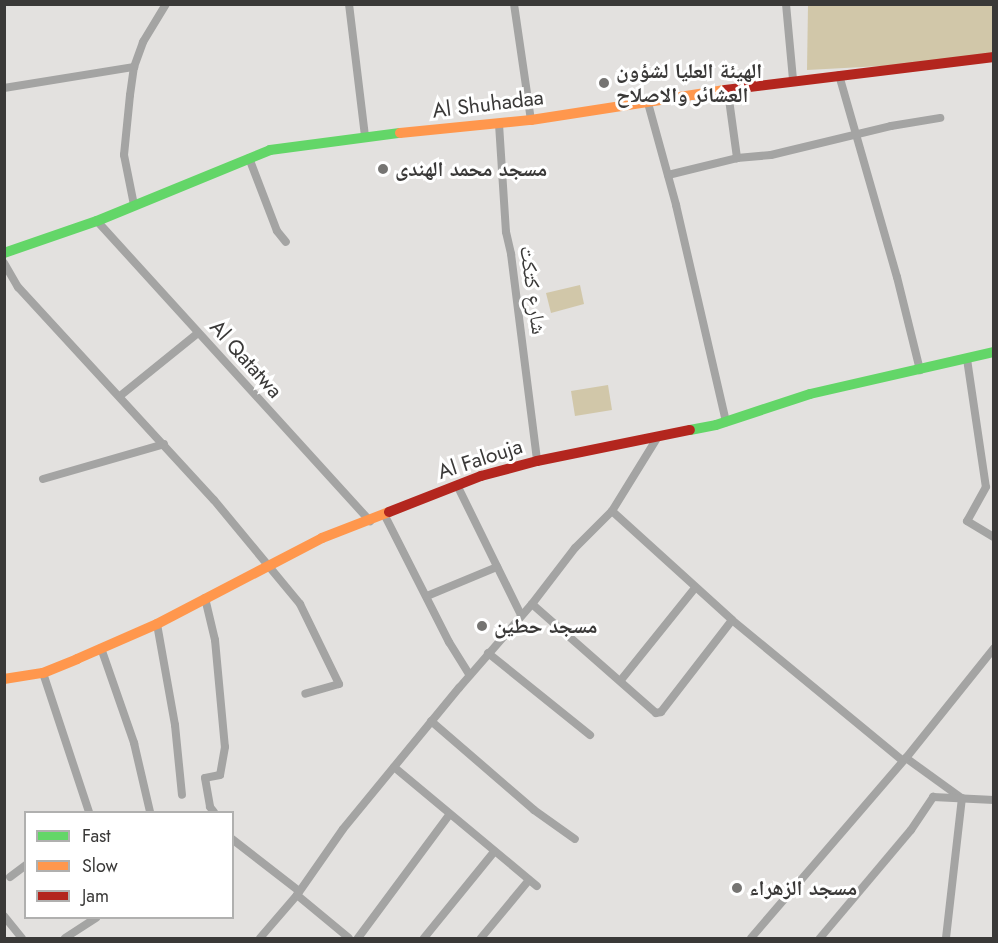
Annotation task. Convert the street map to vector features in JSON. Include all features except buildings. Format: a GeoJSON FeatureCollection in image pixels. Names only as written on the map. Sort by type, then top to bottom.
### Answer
{"type":"FeatureCollection","features":[{"type":"Feature","properties":{"kind":"main road","name":"Al Shuhadaa"},"geometry":{"type":"LineString","coordinates":[[4,253],[96,220],[270,150],[365,137],[531,120],[728,92],[793,80],[993,57]]}},
{"type":"Feature","properties":{"kind":"main road","name":"Al Falouja"},"geometry":{"type":"LineString","coordinates":[[4,679],[17,679],[42,673],[101,648],[157,624],[322,538],[458,486],[537,461],[726,422],[810,394],[993,352]]}},
{"type":"Feature","properties":{"kind":"street"},"geometry":{"type":"LineString","coordinates":[[134,205],[124,155],[134,67],[143,42],[166,4]]}},
{"type":"Feature","properties":{"kind":"street"},"geometry":{"type":"LineString","coordinates":[[350,4],[365,137]]}},
{"type":"Feature","properties":{"kind":"street"},"geometry":{"type":"LineString","coordinates":[[514,4],[531,120]]}},
{"type":"Feature","properties":{"kind":"street"},"geometry":{"type":"LineString","coordinates":[[786,4],[793,80]]}},
{"type":"Feature","properties":{"kind":"street"},"geometry":{"type":"LineString","coordinates":[[4,88],[134,67]]}},
{"type":"Feature","properties":{"kind":"street"},"geometry":{"type":"LineString","coordinates":[[839,75],[897,277],[920,370]]}},
{"type":"Feature","properties":{"kind":"street"},"geometry":{"type":"LineString","coordinates":[[728,92],[737,158]]}},
{"type":"Feature","properties":{"kind":"street"},"geometry":{"type":"LineString","coordinates":[[648,103],[668,175],[726,422]]}},
{"type":"Feature","properties":{"kind":"street"},"geometry":{"type":"LineString","coordinates":[[668,175],[737,158],[771,155],[940,117]]}},
{"type":"Feature","properties":{"kind":"street","name":"شارع كتكت"},"geometry":{"type":"LineString","coordinates":[[499,124],[506,232],[511,254],[537,461]]}},
{"type":"Feature","properties":{"kind":"street"},"geometry":{"type":"LineString","coordinates":[[249,159],[273,222],[286,242]]}},
{"type":"Feature","properties":{"kind":"street","name":"Al Qatatwa"},"geometry":{"type":"LineString","coordinates":[[96,220],[370,521]]}},
{"type":"Feature","properties":{"kind":"street"},"geometry":{"type":"LineString","coordinates":[[4,263],[25,294],[164,444],[271,565],[300,604],[339,684],[305,694]]}},
{"type":"Feature","properties":{"kind":"street"},"geometry":{"type":"LineString","coordinates":[[120,396],[198,333]]}},
{"type":"Feature","properties":{"kind":"street"},"geometry":{"type":"LineString","coordinates":[[967,359],[986,487],[967,521],[993,537]]}},
{"type":"Feature","properties":{"kind":"street"},"geometry":{"type":"LineString","coordinates":[[261,938],[298,893],[343,829],[431,721],[532,604],[575,548],[612,511],[657,438]]}},
{"type":"Feature","properties":{"kind":"street"},"geometry":{"type":"LineString","coordinates":[[43,479],[164,444]]}},
{"type":"Feature","properties":{"kind":"street"},"geometry":{"type":"LineString","coordinates":[[458,486],[521,615]]}},
{"type":"Feature","properties":{"kind":"street"},"geometry":{"type":"LineString","coordinates":[[612,511],[732,621],[904,759],[962,798]]}},
{"type":"Feature","properties":{"kind":"street"},"geometry":{"type":"LineString","coordinates":[[384,514],[449,642],[470,675]]}},
{"type":"Feature","properties":{"kind":"street"},"geometry":{"type":"LineString","coordinates":[[427,596],[497,567]]}},
{"type":"Feature","properties":{"kind":"street"},"geometry":{"type":"LineString","coordinates":[[621,680],[695,588]]}},
{"type":"Feature","properties":{"kind":"street"},"geometry":{"type":"LineString","coordinates":[[205,598],[215,640],[225,747],[220,775],[205,778],[212,811]]}},
{"type":"Feature","properties":{"kind":"street"},"geometry":{"type":"LineString","coordinates":[[532,604],[656,713],[661,712],[732,621]]}},
{"type":"Feature","properties":{"kind":"street"},"geometry":{"type":"LineString","coordinates":[[157,624],[175,726],[182,795]]}},
{"type":"Feature","properties":{"kind":"street"},"geometry":{"type":"LineString","coordinates":[[101,648],[134,743],[150,811]]}},
{"type":"Feature","properties":{"kind":"street"},"geometry":{"type":"LineString","coordinates":[[751,939],[904,759],[993,648]]}},
{"type":"Feature","properties":{"kind":"street"},"geometry":{"type":"LineString","coordinates":[[488,653],[590,735]]}},
{"type":"Feature","properties":{"kind":"street"},"geometry":{"type":"LineString","coordinates":[[42,673],[88,811]]}},
{"type":"Feature","properties":{"kind":"street"},"geometry":{"type":"LineString","coordinates":[[431,721],[534,810],[575,839]]}},
{"type":"Feature","properties":{"kind":"street"},"geometry":{"type":"LineString","coordinates":[[394,767],[537,886]]}},
{"type":"Feature","properties":{"kind":"street"},"geometry":{"type":"LineString","coordinates":[[820,939],[911,830],[933,797],[993,800]]}},
{"type":"Feature","properties":{"kind":"street"},"geometry":{"type":"LineString","coordinates":[[946,939],[962,798]]}},
{"type":"Feature","properties":{"kind":"street"},"geometry":{"type":"LineString","coordinates":[[358,939],[449,815]]}},
{"type":"Feature","properties":{"kind":"street"},"geometry":{"type":"LineString","coordinates":[[234,840],[349,939]]}},
{"type":"Feature","properties":{"kind":"street"},"geometry":{"type":"LineString","coordinates":[[424,939],[494,852]]}},
{"type":"Feature","properties":{"kind":"street"},"geometry":{"type":"LineString","coordinates":[[10,877],[24,866]]}},
{"type":"Feature","properties":{"kind":"street"},"geometry":{"type":"LineString","coordinates":[[481,939],[529,880]]}},
{"type":"Feature","properties":{"kind":"street"},"geometry":{"type":"LineString","coordinates":[[4,916],[22,939]]}},
{"type":"Feature","properties":{"kind":"street"},"geometry":{"type":"LineString","coordinates":[[65,939],[95,919]]}},
{"type":"Feature","properties":{"kind":"shaded area"},"geometry":{"type":"Polygon","coordinates":[[[808,5],[993,5],[993,60],[807,70],[808,5]]]}},
{"type":"Feature","properties":{"kind":"shaded area"},"geometry":{"type":"Polygon","coordinates":[[[580,285],[584,304],[551,313],[546,293],[580,285]]]}},
{"type":"Feature","properties":{"kind":"shaded area"},"geometry":{"type":"Polygon","coordinates":[[[608,385],[612,410],[575,416],[571,391],[608,385]]]}},
{"type":"Feature","properties":{"kind":"traffic: fast"},"geometry":{"type":"LineString","coordinates":[[4,253],[97,221],[270,150],[400,133]]}},
{"type":"Feature","properties":{"kind":"traffic: fast"},"geometry":{"type":"LineString","coordinates":[[690,430],[716,425],[810,394],[994,352]]}},
{"type":"Feature","properties":{"kind":"traffic: slow"},"geometry":{"type":"LineString","coordinates":[[400,133],[531,120],[725,90]]}},
{"type":"Feature","properties":{"kind":"traffic: slow"},"geometry":{"type":"LineString","coordinates":[[4,679],[43,673],[77,659],[157,624],[322,538],[389,512]]}},
{"type":"Feature","properties":{"kind":"traffic: jam"},"geometry":{"type":"LineString","coordinates":[[725,90],[994,57]]}},
{"type":"Feature","properties":{"kind":"traffic: jam"},"geometry":{"type":"LineString","coordinates":[[389,512],[481,476],[537,461],[690,430]]}},
{"type":"Feature","properties":{"kind":"place","name":"الهيئة العليا لشؤون العشائر والاصلاح"},"geometry":{"type":"Point","coordinates":[604,83]}},
{"type":"Feature","properties":{"kind":"place","name":"مسجد محمد الهندى"},"geometry":{"type":"Point","coordinates":[383,169]}},
{"type":"Feature","properties":{"kind":"place","name":"مسجد حطين"},"geometry":{"type":"Point","coordinates":[482,626]}},
{"type":"Feature","properties":{"kind":"place","name":"مسجد الزهراء"},"geometry":{"type":"Point","coordinates":[737,888]}}]}
